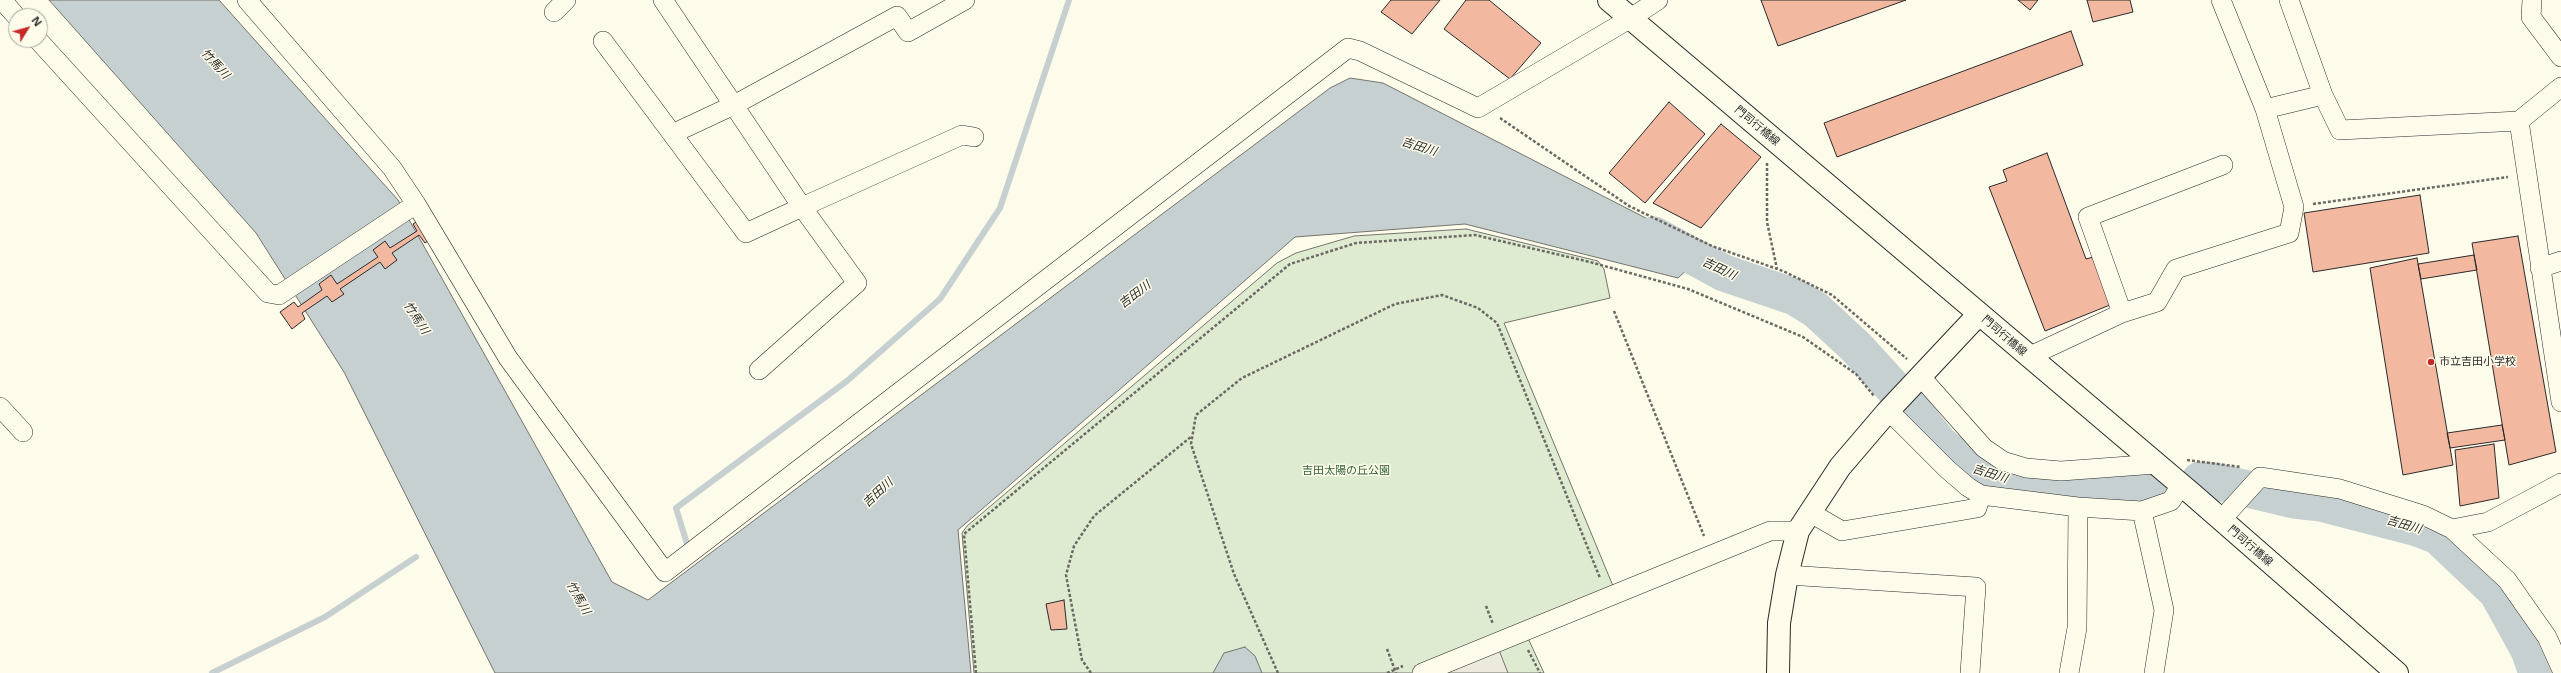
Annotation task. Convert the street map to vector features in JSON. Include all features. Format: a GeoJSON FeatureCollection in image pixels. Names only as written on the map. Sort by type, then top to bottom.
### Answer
{"type":"FeatureCollection","features":[{"type":"Feature","properties":{"kind":"main road","name":"門司行橋線"},"geometry":{"type":"LineString","coordinates":[[1609,0],[2028,357],[2221,519],[2397,673]]}},
{"type":"Feature","properties":{"kind":"main road"},"geometry":{"type":"LineString","coordinates":[[1778,673],[1779,623],[1787,575],[1798,531],[1809,512],[1840,467],[1891,407],[1914,373],[1979,314]]}},
{"type":"Feature","properties":{"kind":"street"},"geometry":{"type":"LineString","coordinates":[[2,0],[9,8]]}},
{"type":"Feature","properties":{"kind":"street"},"geometry":{"type":"LineString","coordinates":[[248,0],[392,168],[412,206],[508,358],[665,572],[1348,48],[1360,51],[1478,108],[1631,18],[1658,0]]}},
{"type":"Feature","properties":{"kind":"street"},"geometry":{"type":"LineString","coordinates":[[663,0],[802,206],[857,283],[759,370]]}},
{"type":"Feature","properties":{"kind":"street"},"geometry":{"type":"LineString","coordinates":[[672,134],[734,105],[897,16],[908,32],[965,0]]}},
{"type":"Feature","properties":{"kind":"street"},"geometry":{"type":"LineString","coordinates":[[2028,357],[2122,313],[2157,302],[2176,269],[2289,232],[2294,207],[2265,109],[2221,0]]}},
{"type":"Feature","properties":{"kind":"street"},"geometry":{"type":"LineString","coordinates":[[2289,0],[2323,95],[2340,130],[2519,121],[2561,87]]}},
{"type":"Feature","properties":{"kind":"street"},"geometry":{"type":"LineString","coordinates":[[2532,0],[2531,17],[2561,57]]}},
{"type":"Feature","properties":{"kind":"street"},"geometry":{"type":"LineString","coordinates":[[603,41],[746,233],[802,206],[962,135],[974,137]]}},
{"type":"Feature","properties":{"kind":"street"},"geometry":{"type":"LineString","coordinates":[[45,48],[268,293],[279,295],[412,206]]}},
{"type":"Feature","properties":{"kind":"street"},"geometry":{"type":"LineString","coordinates":[[2265,109],[2323,95]]}},
{"type":"Feature","properties":{"kind":"street"},"geometry":{"type":"LineString","coordinates":[[2519,121],[2540,268],[2561,398]]}},
{"type":"Feature","properties":{"kind":"street"},"geometry":{"type":"LineString","coordinates":[[2122,313],[2088,217],[2223,165]]}},
{"type":"Feature","properties":{"kind":"street"},"geometry":{"type":"LineString","coordinates":[[2540,268],[2561,261]]}},
{"type":"Feature","properties":{"kind":"street"},"geometry":{"type":"LineString","coordinates":[[1914,373],[1984,448],[2003,461],[2026,468],[2061,471],[2156,464]]}},
{"type":"Feature","properties":{"kind":"street"},"geometry":{"type":"LineString","coordinates":[[0,407],[23,432]]}},
{"type":"Feature","properties":{"kind":"street"},"geometry":{"type":"LineString","coordinates":[[1891,407],[1897,419],[1947,470],[1968,487],[1981,495],[2078,507],[2142,511],[2171,501],[2181,485]]}},
{"type":"Feature","properties":{"kind":"street"},"geometry":{"type":"LineString","coordinates":[[2221,519],[2262,478],[2340,488],[2423,515],[2452,529],[2507,580],[2547,637],[2561,668]]}},
{"type":"Feature","properties":{"kind":"street"},"geometry":{"type":"LineString","coordinates":[[2452,529],[2488,522],[2561,483]]}},
{"type":"Feature","properties":{"kind":"street"},"geometry":{"type":"LineString","coordinates":[[1809,512],[1842,531],[1977,508],[1981,495]]}},
{"type":"Feature","properties":{"kind":"street"},"geometry":{"type":"LineString","coordinates":[[2069,673],[2077,628],[2078,507]]}},
{"type":"Feature","properties":{"kind":"street"},"geometry":{"type":"LineString","coordinates":[[2142,511],[2164,610],[2154,673]]}},
{"type":"Feature","properties":{"kind":"street"},"geometry":{"type":"LineString","coordinates":[[1422,673],[1770,531],[1798,531]]}},
{"type":"Feature","properties":{"kind":"street"},"geometry":{"type":"LineString","coordinates":[[1787,575],[1976,587],[1970,673]]}},
{"type":"Feature","properties":{"kind":"path"},"geometry":{"type":"LineString","coordinates":[[1478,108],[1500,118],[1629,206],[1712,246],[1777,269],[1832,295],[1914,373]]}},
{"type":"Feature","properties":{"kind":"path"},"geometry":{"type":"LineString","coordinates":[[1767,160],[1767,222],[1777,269]]}},
{"type":"Feature","properties":{"kind":"path"},"geometry":{"type":"LineString","coordinates":[[2294,207],[2526,175]]}},
{"type":"Feature","properties":{"kind":"path"},"geometry":{"type":"LineString","coordinates":[[976,673],[966,580],[964,534],[1290,264],[1356,243],[1475,235],[1590,262],[1688,289],[1803,337],[1856,374],[1891,407]]}},
{"type":"Feature","properties":{"kind":"path"},"geometry":{"type":"LineString","coordinates":[[1278,673],[1234,574],[1191,444],[1196,415],[1242,378],[1395,304],[1442,295],[1478,308],[1497,322],[1608,597]]}},
{"type":"Feature","properties":{"kind":"path"},"geometry":{"type":"LineString","coordinates":[[1614,311],[1712,555]]}},
{"type":"Feature","properties":{"kind":"path"},"geometry":{"type":"LineString","coordinates":[[1091,673],[1082,660],[1066,575],[1074,546],[1094,516],[1192,435]]}},
{"type":"Feature","properties":{"kind":"path"},"geometry":{"type":"LineString","coordinates":[[2183,460],[2252,468],[2262,478]]}},
{"type":"Feature","properties":{"kind":"path"},"geometry":{"type":"LineString","coordinates":[[1520,633],[1540,673]]}},
{"type":"Feature","properties":{"kind":"path"},"geometry":{"type":"LineString","coordinates":[[1387,649],[1396,673]]}},
{"type":"Feature","properties":{"kind":"green space","name":"吉田太陽の丘公園"},"geometry":{"type":"Polygon","coordinates":[[[1466,229],[1598,261],[1604,269],[1610,298],[1504,323],[1618,598],[1527,636],[1544,673],[974,673],[962,533],[967,526],[1277,263],[1296,253],[1354,236],[1466,229]]]}},
{"type":"Feature","properties":{"kind":"shaded area"},"geometry":{"type":"Polygon","coordinates":[[[1499,650],[1508,673],[1447,673],[1499,650]]]}},
{"type":"Feature","properties":{"kind":"water","name":"竹馬川"},"geometry":{"type":"Polygon","coordinates":[[[49,0],[219,0],[398,200],[612,582],[648,600],[1330,88],[1350,78],[1383,83],[1708,250],[1678,278],[1465,224],[1295,237],[958,530],[971,673],[495,673],[344,372],[256,233],[49,0]]]}},
{"type":"Feature","properties":{"kind":"water"},"geometry":{"type":"Polygon","coordinates":[[[1245,647],[1255,656],[1262,673],[1213,673],[1224,653],[1245,647]]]}},
{"type":"Feature","properties":{"kind":"building"},"geometry":{"type":"Polygon","coordinates":[[[1391,0],[1440,0],[1412,34],[1381,12],[1391,0]]]}},
{"type":"Feature","properties":{"kind":"building"},"geometry":{"type":"Polygon","coordinates":[[[1466,0],[1489,0],[1541,43],[1510,79],[1444,29],[1466,0]]]}},
{"type":"Feature","properties":{"kind":"building"},"geometry":{"type":"Polygon","coordinates":[[[1761,0],[1906,0],[1778,46],[1761,0]]]}},
{"type":"Feature","properties":{"kind":"building"},"geometry":{"type":"Polygon","coordinates":[[[2018,0],[2038,0],[2030,10],[2018,0]]]}},
{"type":"Feature","properties":{"kind":"building"},"geometry":{"type":"Polygon","coordinates":[[[2087,0],[2130,0],[2133,12],[2093,22],[2087,0]]]}},
{"type":"Feature","properties":{"kind":"building"},"geometry":{"type":"Polygon","coordinates":[[[2071,31],[2083,65],[1837,157],[1824,123],[2071,31]]]}},
{"type":"Feature","properties":{"kind":"building"},"geometry":{"type":"Polygon","coordinates":[[[1669,102],[1705,134],[1645,203],[1609,173],[1669,102]]]}},
{"type":"Feature","properties":{"kind":"building"},"geometry":{"type":"Polygon","coordinates":[[[1721,124],[1761,157],[1701,228],[1653,203],[1721,124]]]}},
{"type":"Feature","properties":{"kind":"building"},"geometry":{"type":"Polygon","coordinates":[[[2047,153],[2086,259],[2097,256],[2110,305],[2045,331],[1989,187],[2007,181],[2003,170],[2047,153]]]}},
{"type":"Feature","properties":{"kind":"building"},"geometry":{"type":"Polygon","coordinates":[[[2420,195],[2429,253],[2313,272],[2304,213],[2420,195]]]}},
{"type":"Feature","properties":{"kind":"building"},"geometry":{"type":"Polygon","coordinates":[[[425,216],[438,234],[425,243],[419,235],[392,253],[397,260],[385,269],[380,262],[340,289],[344,294],[332,302],[327,296],[302,313],[305,319],[292,329],[280,312],[294,302],[298,307],[322,290],[319,284],[331,275],[337,284],[378,257],[373,250],[385,241],[390,248],[417,231],[413,224],[425,216]]]}},
{"type":"Feature","properties":{"kind":"building"},"geometry":{"type":"Polygon","coordinates":[[[2518,236],[2556,452],[2509,465],[2472,243],[2518,236]]]}},
{"type":"Feature","properties":{"kind":"building"},"geometry":{"type":"Polygon","coordinates":[[[2474,255],[2477,270],[2421,279],[2418,264],[2474,255]]]}},
{"type":"Feature","properties":{"kind":"building"},"geometry":{"type":"Polygon","coordinates":[[[2417,258],[2453,465],[2403,475],[2370,268],[2417,258]]]}},
{"type":"Feature","properties":{"kind":"building"},"geometry":{"type":"Polygon","coordinates":[[[2502,425],[2505,440],[2450,448],[2447,433],[2502,425]]]}},
{"type":"Feature","properties":{"kind":"building"},"geometry":{"type":"Polygon","coordinates":[[[2494,444],[2499,498],[2460,506],[2455,450],[2494,444]]]}},
{"type":"Feature","properties":{"kind":"building"},"geometry":{"type":"Polygon","coordinates":[[[1064,600],[1067,629],[1051,630],[1046,604],[1064,600]]]}},
{"type":"Feature","properties":{"kind":"waterway"},"geometry":{"type":"LineString","coordinates":[[688,547],[676,508],[847,381],[940,299],[1000,208],[1069,0]]}},
{"type":"Feature","properties":{"kind":"waterway","name":"吉田川"},"geometry":{"type":"LineString","coordinates":[[1654,235],[1724,273],[1795,297],[1816,310],[1856,347],[1907,403],[1940,444],[1972,470],[2012,481],[2073,488],[2154,483]]}},
{"type":"Feature","properties":{"kind":"waterway","name":"吉田川"},"geometry":{"type":"LineString","coordinates":[[2200,480],[2214,481],[2294,500],[2321,503],[2414,527],[2438,536],[2497,592],[2529,650],[2537,673]]}},
{"type":"Feature","properties":{"kind":"waterway"},"geometry":{"type":"LineString","coordinates":[[212,673],[325,617],[416,557]]}},
{"type":"Feature","properties":{"kind":"place","name":"市立吉田小学校"},"geometry":{"type":"Point","coordinates":[2431,362]}}]}
